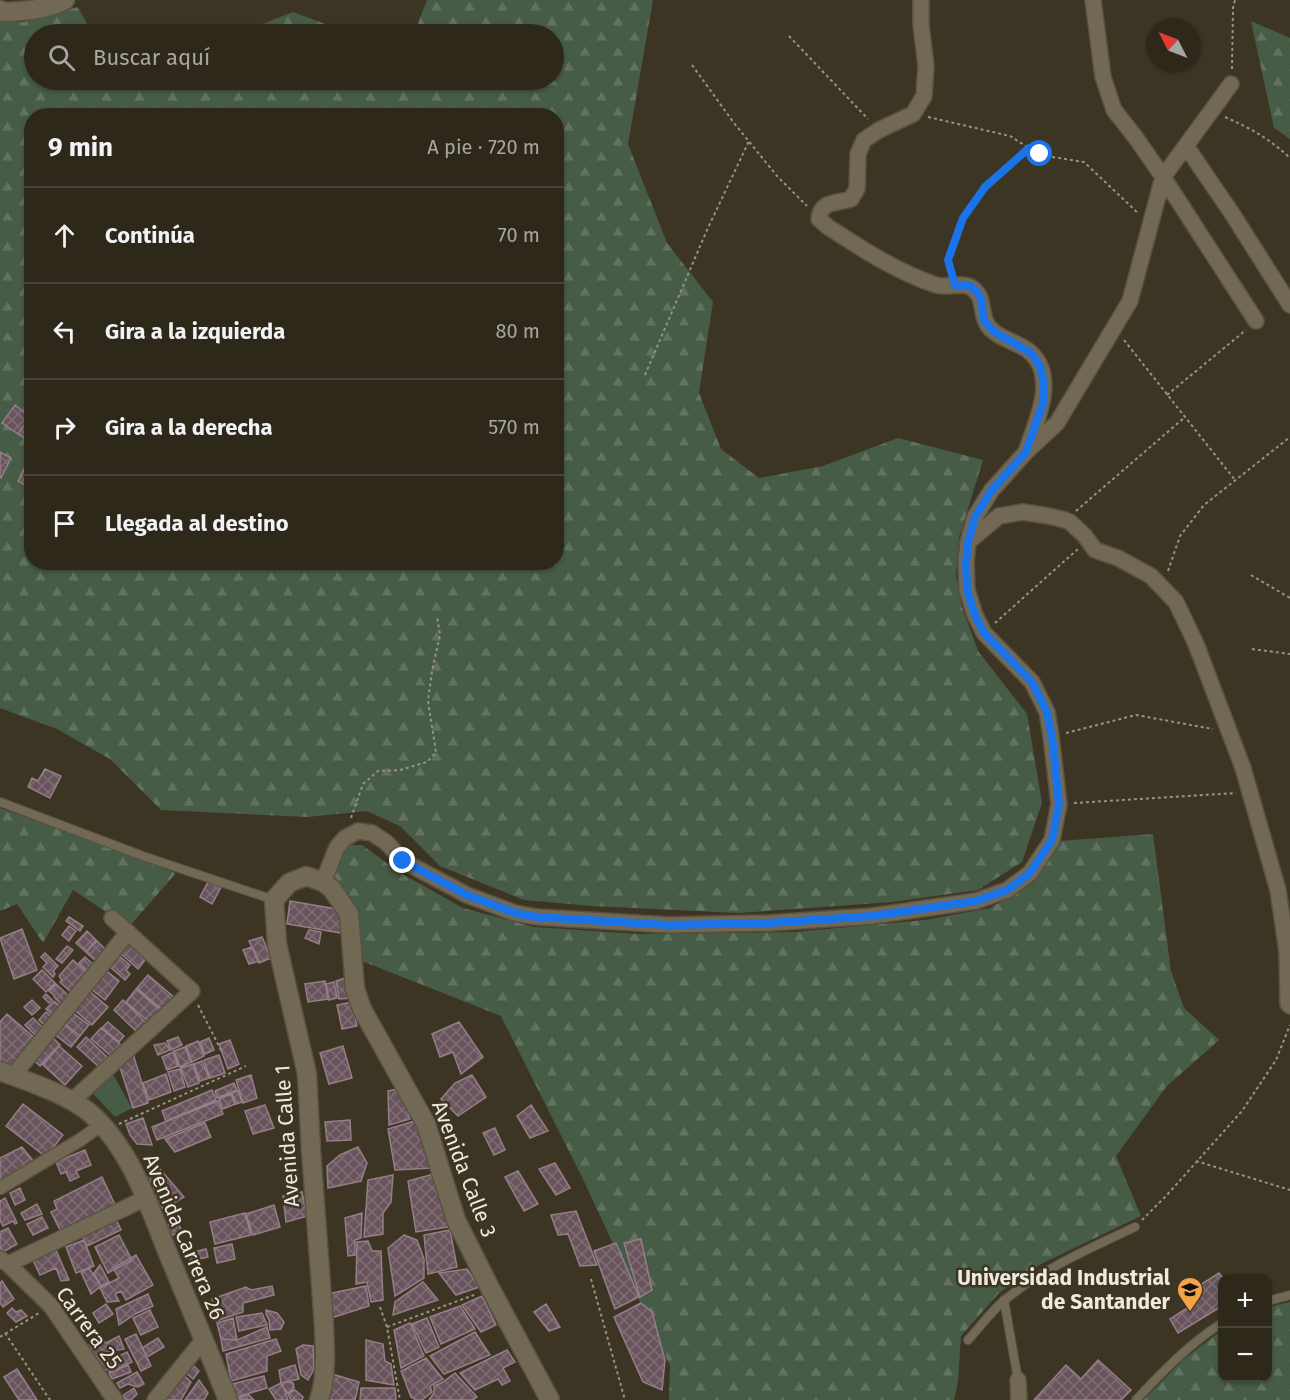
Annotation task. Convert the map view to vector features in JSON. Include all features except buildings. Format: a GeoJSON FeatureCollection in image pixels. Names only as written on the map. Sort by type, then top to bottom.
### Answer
{"type":"FeatureCollection","features":[{"type":"Feature","properties":{"kind":"street"},"geometry":{"type":"LineString","coordinates":[[0,10],[4,12],[32,11],[65,0]]}},
{"type":"Feature","properties":{"kind":"street"},"geometry":{"type":"LineString","coordinates":[[921,0],[921,25],[926,66],[924,96],[913,114],[879,130],[864,140],[858,154],[857,189],[851,199],[827,204],[820,210],[819,219],[891,266],[939,286],[969,285],[977,292],[982,301],[983,319],[993,331],[1031,353],[1040,366],[1044,384],[1043,403],[1026,452]]}},
{"type":"Feature","properties":{"kind":"street"},"geometry":{"type":"LineString","coordinates":[[1093,0],[1103,77],[1114,110],[1137,138],[1256,321]]}},
{"type":"Feature","properties":{"kind":"street"},"geometry":{"type":"LineString","coordinates":[[274,900],[289,883],[306,876],[323,882],[337,847],[345,838],[358,831],[372,833],[387,843],[403,861],[467,895],[515,913],[537,917],[669,925],[769,923],[872,916],[976,901],[1007,890],[1030,873],[1052,840],[1059,804],[1052,736],[1047,712],[1032,682],[984,633],[975,615],[967,590],[968,542],[975,517],[991,491],[1026,452],[1057,423],[1130,301],[1163,177],[1231,84]]}},
{"type":"Feature","properties":{"kind":"street"},"geometry":{"type":"LineString","coordinates":[[1186,146],[1290,305]]}},
{"type":"Feature","properties":{"kind":"street"},"geometry":{"type":"LineString","coordinates":[[968,542],[999,516],[1023,512],[1065,520],[1070,522],[1095,550],[1118,558],[1150,576],[1176,602],[1196,644],[1242,768],[1278,890],[1287,952],[1288,1004],[1290,1006]]}},
{"type":"Feature","properties":{"kind":"street","name":"Avenida Calle 3"},"geometry":{"type":"LineString","coordinates":[[323,882],[332,889],[349,914],[355,989],[362,1009],[426,1124],[456,1220],[550,1400]]}},
{"type":"Feature","properties":{"kind":"street","name":"Avenida Calle 1"},"geometry":{"type":"LineString","coordinates":[[274,900],[277,944],[307,1074],[324,1326],[324,1367],[319,1400]]}},
{"type":"Feature","properties":{"kind":"street"},"geometry":{"type":"LineString","coordinates":[[72,1101],[192,991],[112,918]]}},
{"type":"Feature","properties":{"kind":"street"},"geometry":{"type":"LineString","coordinates":[[7,1073],[128,932]]}},
{"type":"Feature","properties":{"kind":"street","name":"Avenida Carrera 26"},"geometry":{"type":"LineString","coordinates":[[7,1073],[72,1101],[90,1113],[124,1153],[146,1198],[228,1400]]}},
{"type":"Feature","properties":{"kind":"street"},"geometry":{"type":"LineString","coordinates":[[0,1188],[104,1127]]}},
{"type":"Feature","properties":{"kind":"street"},"geometry":{"type":"LineString","coordinates":[[4,1262],[146,1198]]}},
{"type":"Feature","properties":{"kind":"street","name":"Carrera 25"},"geometry":{"type":"LineString","coordinates":[[4,1262],[51,1306],[115,1400]]}},
{"type":"Feature","properties":{"kind":"street"},"geometry":{"type":"LineString","coordinates":[[155,1400],[204,1339]]}},
{"type":"Feature","properties":{"kind":"street"},"geometry":{"type":"LineString","coordinates":[[1018,1380],[1019,1400]]}},
{"type":"Feature","properties":{"kind":"lane"},"geometry":{"type":"LineString","coordinates":[[0,802],[132,853],[274,900]]}},
{"type":"Feature","properties":{"kind":"lane"},"geometry":{"type":"LineString","coordinates":[[968,1340],[1004,1300],[1028,1283],[1074,1256],[1135,1227]]}},
{"type":"Feature","properties":{"kind":"lane"},"geometry":{"type":"LineString","coordinates":[[1272,1300],[1290,1295]]}},
{"type":"Feature","properties":{"kind":"lane"},"geometry":{"type":"LineString","coordinates":[[1004,1300],[1018,1380]]}},
{"type":"Feature","properties":{"kind":"lane"},"geometry":{"type":"LineString","coordinates":[[1136,1400],[1171,1362],[1218,1326]]}},
{"type":"Feature","properties":{"kind":"path"},"geometry":{"type":"LineString","coordinates":[[1231,84],[1235,0]]}},
{"type":"Feature","properties":{"kind":"path"},"geometry":{"type":"LineString","coordinates":[[789,36],[879,130]]}},
{"type":"Feature","properties":{"kind":"path"},"geometry":{"type":"LineString","coordinates":[[692,65],[748,141],[777,176],[819,219]]}},
{"type":"Feature","properties":{"kind":"path"},"geometry":{"type":"LineString","coordinates":[[1211,112],[1251,129],[1278,146],[1290,158]]}},
{"type":"Feature","properties":{"kind":"path"},"geometry":{"type":"LineString","coordinates":[[913,114],[1010,136],[1040,154],[1084,162],[1150,225]]}},
{"type":"Feature","properties":{"kind":"path"},"geometry":{"type":"LineString","coordinates":[[645,375],[748,141]]}},
{"type":"Feature","properties":{"kind":"path"},"geometry":{"type":"LineString","coordinates":[[955,285],[948,260],[963,218],[985,187],[1029,148]]}},
{"type":"Feature","properties":{"kind":"path"},"geometry":{"type":"LineString","coordinates":[[1167,394],[1256,321]]}},
{"type":"Feature","properties":{"kind":"path"},"geometry":{"type":"LineString","coordinates":[[1114,328],[1235,480]]}},
{"type":"Feature","properties":{"kind":"path"},"geometry":{"type":"LineString","coordinates":[[1065,520],[1185,417]]}},
{"type":"Feature","properties":{"kind":"path"},"geometry":{"type":"LineString","coordinates":[[1168,572],[1180,536],[1204,505],[1290,437]]}},
{"type":"Feature","properties":{"kind":"path"},"geometry":{"type":"LineString","coordinates":[[984,633],[1088,540]]}},
{"type":"Feature","properties":{"kind":"path"},"geometry":{"type":"LineString","coordinates":[[1251,575],[1290,597]]}},
{"type":"Feature","properties":{"kind":"path"},"geometry":{"type":"LineString","coordinates":[[345,838],[363,784],[378,771],[400,770],[427,762],[436,752],[428,701],[440,635],[437,616]]}},
{"type":"Feature","properties":{"kind":"path"},"geometry":{"type":"LineString","coordinates":[[1252,649],[1290,654]]}},
{"type":"Feature","properties":{"kind":"path"},"geometry":{"type":"LineString","coordinates":[[1052,736],[1136,715],[1229,732]]}},
{"type":"Feature","properties":{"kind":"path"},"geometry":{"type":"LineString","coordinates":[[1059,804],[1250,792]]}},
{"type":"Feature","properties":{"kind":"path"},"geometry":{"type":"LineString","coordinates":[[192,991],[222,1052]]}},
{"type":"Feature","properties":{"kind":"path"},"geometry":{"type":"LineString","coordinates":[[1135,1227],[1242,1111],[1276,1060],[1290,1025]]}},
{"type":"Feature","properties":{"kind":"path"},"geometry":{"type":"LineString","coordinates":[[104,1127],[246,1066]]}},
{"type":"Feature","properties":{"kind":"path"},"geometry":{"type":"LineString","coordinates":[[1196,1161],[1290,1190]]}},
{"type":"Feature","properties":{"kind":"path"},"geometry":{"type":"LineString","coordinates":[[591,1279],[625,1400]]}},
{"type":"Feature","properties":{"kind":"path"},"geometry":{"type":"LineString","coordinates":[[387,1327],[471,1296]]}},
{"type":"Feature","properties":{"kind":"path"},"geometry":{"type":"LineString","coordinates":[[0,1336],[51,1306]]}},
{"type":"Feature","properties":{"kind":"path"},"geometry":{"type":"LineString","coordinates":[[380,1307],[387,1327],[400,1400]]}},
{"type":"Feature","properties":{"kind":"path"},"geometry":{"type":"LineString","coordinates":[[5,1333],[50,1400]]}},
{"type":"Feature","properties":{"kind":"green space"},"geometry":{"type":"Polygon","coordinates":[[[427,0],[653,0],[628,144],[667,243],[713,302],[699,393],[721,449],[759,478],[823,466],[898,438],[983,460],[959,538],[956,576],[962,607],[978,651],[1027,714],[1042,803],[1022,862],[978,890],[892,902],[739,913],[593,906],[524,900],[440,866],[400,826],[367,811],[307,817],[161,810],[110,759],[57,729],[0,708],[0,21],[23,22],[78,7],[87,24],[24,24],[24,90],[564,90],[564,24],[418,24],[427,0]]]}},
{"type":"Feature","properties":{"kind":"green space"},"geometry":{"type":"Polygon","coordinates":[[[293,12],[325,24],[262,24],[293,12]]]}},
{"type":"Feature","properties":{"kind":"green space"},"geometry":{"type":"Polygon","coordinates":[[[1251,21],[1290,38],[1290,139],[1274,128],[1251,21]]]}},
{"type":"Feature","properties":{"kind":"green space"},"geometry":{"type":"Polygon","coordinates":[[[0,808],[176,873],[129,927],[73,890],[43,943],[17,904],[0,911],[0,808]]]}},
{"type":"Feature","properties":{"kind":"green space"},"geometry":{"type":"Polygon","coordinates":[[[1153,834],[1171,971],[1184,1008],[1219,1040],[1166,1087],[1116,1156],[1141,1216],[1041,1264],[999,1293],[961,1336],[958,1381],[954,1400],[669,1400],[670,1366],[582,1177],[501,1016],[362,961],[353,901],[333,875],[348,845],[362,845],[399,872],[463,908],[534,927],[639,934],[794,932],[925,920],[990,908],[1034,882],[1060,841],[1153,834]]]}},
{"type":"Feature","properties":{"kind":"green space"},"geometry":{"type":"Polygon","coordinates":[[[110,1069],[132,1108],[115,1117],[88,1088],[110,1069]]]}},
{"type":"Feature","properties":{"kind":"green space"},"geometry":{"type":"Polygon","coordinates":[[[1290,1302],[1290,1400],[1143,1400],[1184,1359],[1218,1333],[1218,1382],[1272,1382],[1272,1306],[1290,1302]]]}},
{"type":"Feature","properties":{"kind":"place","name":"Universidad Industrial de Santander"},"geometry":{"type":"Point","coordinates":[1190,1313]}},
{"type":"Feature","properties":{"kind":"route"},"geometry":{"type":"LineString","coordinates":[[403,861],[467,895],[515,913],[537,917],[669,925],[769,923],[872,916],[976,901],[1007,890],[1030,873],[1052,840],[1059,804],[1053,744],[1047,712],[1032,682],[984,633],[967,590],[966,562],[968,542],[975,517],[991,491],[1026,452],[1043,403],[1044,384],[1040,366],[1031,353],[993,331],[983,319],[982,301],[977,292],[969,285],[955,285],[948,260],[963,218],[985,187],[1029,148],[1040,154]]}}]}
